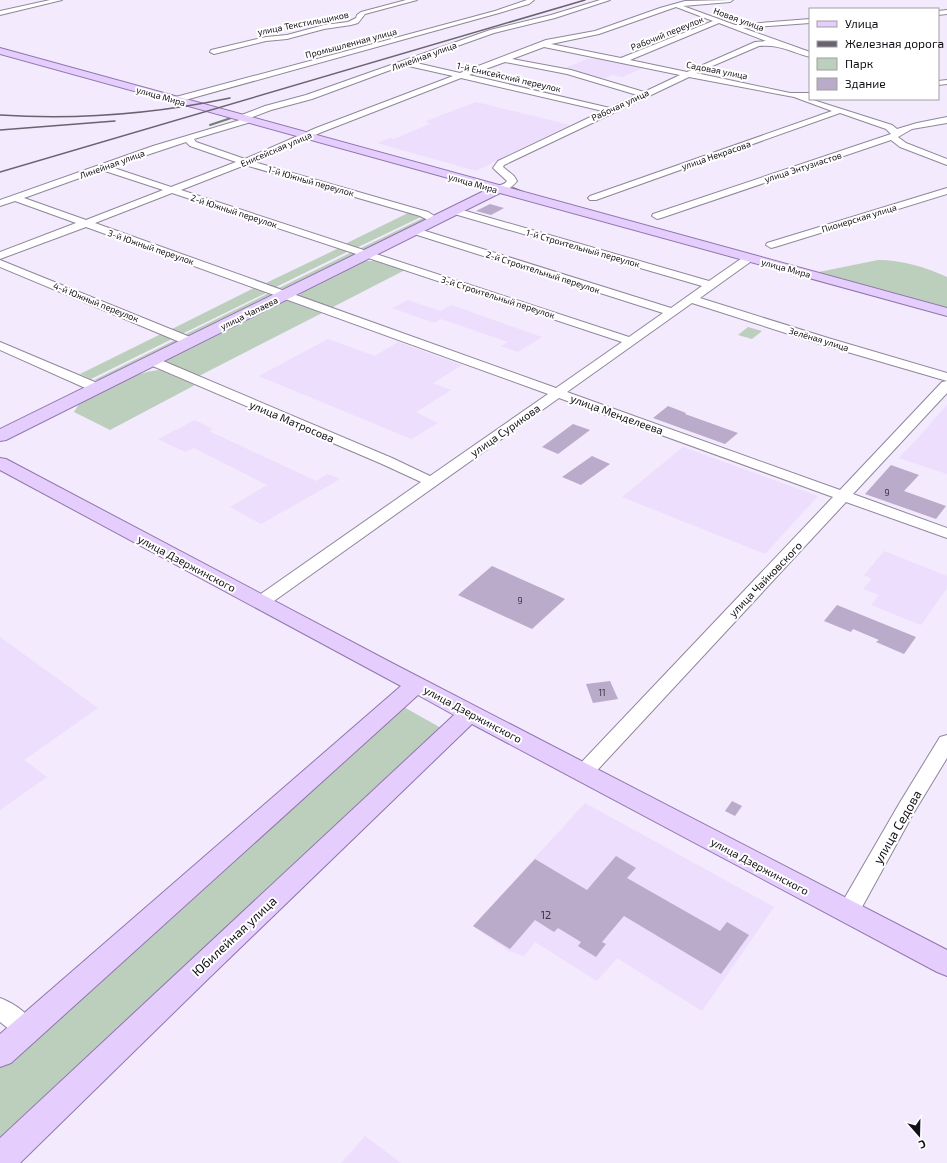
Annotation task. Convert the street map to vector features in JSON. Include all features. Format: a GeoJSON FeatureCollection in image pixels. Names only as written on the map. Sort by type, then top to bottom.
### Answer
{"type":"FeatureCollection","features":[{"type":"Feature","properties":{"kind":"main road","name":"улица Мира"},"geometry":{"type":"LineString","coordinates":[[0,51],[498,190],[947,312]]}},
{"type":"Feature","properties":{"kind":"main road","name":"улица Чапаева"},"geometry":{"type":"LineString","coordinates":[[0,436],[498,190]]}},
{"type":"Feature","properties":{"kind":"main road","name":"улица Дзержинского"},"geometry":{"type":"LineString","coordinates":[[0,463],[416,685],[470,712],[947,964]]}},
{"type":"Feature","properties":{"kind":"main road"},"geometry":{"type":"LineString","coordinates":[[0,1053],[416,685]]}},
{"type":"Feature","properties":{"kind":"main road","name":"Юбилейная улица"},"geometry":{"type":"LineString","coordinates":[[0,1160],[470,712]]}},
{"type":"Feature","properties":{"kind":"street"},"geometry":{"type":"LineString","coordinates":[[0,13],[59,0]]}},
{"type":"Feature","properties":{"kind":"street","name":"улица Текстильщиков"},"geometry":{"type":"LineString","coordinates":[[214,52],[266,38],[287,37],[318,28],[349,24],[356,22],[360,18],[358,16],[363,14],[414,0]]}},
{"type":"Feature","properties":{"kind":"street","name":"Промышленная улица"},"geometry":{"type":"LineString","coordinates":[[175,100],[497,12],[527,3],[531,0]]}},
{"type":"Feature","properties":{"kind":"street","name":"Линейная улица"},"geometry":{"type":"LineString","coordinates":[[0,203],[245,119],[492,31],[553,17],[568,11],[607,0]]}},
{"type":"Feature","properties":{"kind":"street","name":"Новая улица"},"geometry":{"type":"LineString","coordinates":[[662,0],[809,55]]}},
{"type":"Feature","properties":{"kind":"street"},"geometry":{"type":"LineString","coordinates":[[676,5],[730,0]]}},
{"type":"Feature","properties":{"kind":"street","name":"Енисейская улица"},"geometry":{"type":"LineString","coordinates":[[0,256],[245,162],[306,136],[503,59],[552,42],[597,33],[676,5]]}},
{"type":"Feature","properties":{"kind":"street"},"geometry":{"type":"LineString","coordinates":[[735,28],[741,26],[809,21]]}},
{"type":"Feature","properties":{"kind":"street","name":"Рабочий переулок"},"geometry":{"type":"LineString","coordinates":[[621,61],[719,22]]}},
{"type":"Feature","properties":{"kind":"street","name":"Рабочая улица"},"geometry":{"type":"LineString","coordinates":[[512,181],[511,178],[498,168],[501,163],[644,94],[758,44],[770,43],[783,45]]}},
{"type":"Feature","properties":{"kind":"street","name":"Садовая улица"},"geometry":{"type":"LineString","coordinates":[[542,45],[809,98]]}},
{"type":"Feature","properties":{"kind":"street"},"geometry":{"type":"LineString","coordinates":[[503,59],[568,72],[598,82],[644,94]]}},
{"type":"Feature","properties":{"kind":"street","name":"1-й Енисейский переулок"},"geometry":{"type":"LineString","coordinates":[[404,63],[610,110]]}},
{"type":"Feature","properties":{"kind":"street","name":"Садовая улица"},"geometry":{"type":"LineString","coordinates":[[815,100],[839,111],[889,127],[893,130],[898,142],[947,162]]}},
{"type":"Feature","properties":{"kind":"street","name":"улица Некрасова"},"geometry":{"type":"LineString","coordinates":[[593,198],[839,111]]}},
{"type":"Feature","properties":{"kind":"street","name":"улица Энтузиастов"},"geometry":{"type":"LineString","coordinates":[[657,216],[894,135],[913,127],[947,120]]}},
{"type":"Feature","properties":{"kind":"street","name":"1-й Южный переулок"},"geometry":{"type":"LineString","coordinates":[[188,138],[193,144],[245,162],[424,214],[436,220]]}},
{"type":"Feature","properties":{"kind":"street","name":"2-й Южный переулок"},"geometry":{"type":"LineString","coordinates":[[102,167],[366,255]]}},
{"type":"Feature","properties":{"kind":"street"},"geometry":{"type":"LineString","coordinates":[[498,190],[510,185],[512,181],[523,182]]}},
{"type":"Feature","properties":{"kind":"street","name":"Пионерская улица"},"geometry":{"type":"LineString","coordinates":[[771,245],[947,191]]}},
{"type":"Feature","properties":{"kind":"street","name":"3-й Южный переулок"},"geometry":{"type":"LineString","coordinates":[[16,198],[286,295]]}},
{"type":"Feature","properties":{"kind":"street","name":"1-й Строительный переулок"},"geometry":{"type":"LineString","coordinates":[[455,211],[710,285]]}},
{"type":"Feature","properties":{"kind":"street","name":"2-й Строительный переулок"},"geometry":{"type":"LineString","coordinates":[[415,231],[672,312]]}},
{"type":"Feature","properties":{"kind":"street","name":"3-й Строительный переулок"},"geometry":{"type":"LineString","coordinates":[[366,255],[479,290],[630,341]]}},
{"type":"Feature","properties":{"kind":"street","name":"улица Сурикова"},"geometry":{"type":"LineString","coordinates":[[261,602],[749,258]]}},
{"type":"Feature","properties":{"kind":"street","name":"4-й Южный переулок"},"geometry":{"type":"LineString","coordinates":[[0,263],[191,342]]}},
{"type":"Feature","properties":{"kind":"street","name":"улица Менделеева"},"geometry":{"type":"LineString","coordinates":[[286,295],[947,533]]}},
{"type":"Feature","properties":{"kind":"street","name":"Зелёная улица"},"geometry":{"type":"LineString","coordinates":[[691,299],[824,341],[947,377]]}},
{"type":"Feature","properties":{"kind":"street"},"geometry":{"type":"LineString","coordinates":[[3,351],[97,388]]}},
{"type":"Feature","properties":{"kind":"street","name":"улица Матросова"},"geometry":{"type":"LineString","coordinates":[[152,361],[387,461],[432,482]]}},
{"type":"Feature","properties":{"kind":"street","name":"улица Чайковского"},"geometry":{"type":"LineString","coordinates":[[583,772],[947,385]]}},
{"type":"Feature","properties":{"kind":"street","name":"улица Седова"},"geometry":{"type":"LineString","coordinates":[[848,912],[906,809],[947,742]]}},
{"type":"Feature","properties":{"kind":"street"},"geometry":{"type":"LineString","coordinates":[[0,1008],[26,1029]]}},
{"type":"Feature","properties":{"kind":"shaded area"},"geometry":{"type":"Polygon","coordinates":[[[587,59],[604,59],[645,67],[622,77],[612,75],[605,78],[563,69],[587,59]]]}},
{"type":"Feature","properties":{"kind":"shaded area"},"geometry":{"type":"Polygon","coordinates":[[[476,102],[570,125],[476,171],[377,143],[390,138],[394,139],[430,124],[426,121],[476,102]]]}},
{"type":"Feature","properties":{"kind":"shaded area"},"geometry":{"type":"Polygon","coordinates":[[[408,300],[440,311],[451,305],[542,337],[518,352],[501,346],[508,342],[441,319],[434,323],[392,308],[408,300]]]}},
{"type":"Feature","properties":{"kind":"shaded area"},"geometry":{"type":"Polygon","coordinates":[[[328,339],[375,356],[398,342],[462,365],[433,383],[451,390],[416,412],[438,423],[411,439],[259,376],[328,339]]]}},
{"type":"Feature","properties":{"kind":"shaded area"},"geometry":{"type":"Polygon","coordinates":[[[947,405],[947,474],[899,458],[918,438],[947,405]]]}},
{"type":"Feature","properties":{"kind":"shaded area"},"geometry":{"type":"Polygon","coordinates":[[[195,420],[213,429],[209,431],[316,481],[328,474],[340,479],[261,524],[230,507],[267,485],[194,448],[185,452],[158,439],[195,420]]]}},
{"type":"Feature","properties":{"kind":"shaded area"},"geometry":{"type":"Polygon","coordinates":[[[683,447],[818,496],[765,554],[622,497],[683,447]]]}},
{"type":"Feature","properties":{"kind":"shaded area"},"geometry":{"type":"Polygon","coordinates":[[[884,551],[947,576],[947,588],[921,625],[871,605],[879,595],[863,589],[872,579],[864,575],[884,551]]]}},
{"type":"Feature","properties":{"kind":"shaded area"},"geometry":{"type":"Polygon","coordinates":[[[0,637],[98,708],[24,760],[47,777],[0,810],[0,637]]]}},
{"type":"Feature","properties":{"kind":"shaded area"},"geometry":{"type":"Polygon","coordinates":[[[585,803],[774,907],[702,1011],[617,958],[597,981],[535,942],[524,956],[509,951],[473,926],[585,803]]]}},
{"type":"Feature","properties":{"kind":"shaded area"},"geometry":{"type":"Polygon","coordinates":[[[365,1136],[401,1163],[341,1163],[365,1136]]]}},
{"type":"Feature","properties":{"kind":"green space"},"geometry":{"type":"Polygon","coordinates":[[[410,212],[423,216],[356,248],[345,244],[410,212]]]}},
{"type":"Feature","properties":{"kind":"green space"},"geometry":{"type":"Polygon","coordinates":[[[425,217],[425,222],[364,251],[359,249],[425,217]]]}},
{"type":"Feature","properties":{"kind":"green space"},"geometry":{"type":"Polygon","coordinates":[[[339,248],[349,251],[276,287],[266,283],[339,248]]]}},
{"type":"Feature","properties":{"kind":"green space"},"geometry":{"type":"Polygon","coordinates":[[[352,252],[357,254],[284,289],[279,288],[352,252]]]}},
{"type":"Feature","properties":{"kind":"green space"},"geometry":{"type":"Polygon","coordinates":[[[878,260],[896,261],[913,265],[931,270],[947,277],[947,310],[814,273],[878,260]]]}},
{"type":"Feature","properties":{"kind":"green space"},"geometry":{"type":"Polygon","coordinates":[[[365,261],[374,261],[405,270],[331,308],[300,296],[300,293],[365,261]]]}},
{"type":"Feature","properties":{"kind":"green space"},"geometry":{"type":"Polygon","coordinates":[[[256,287],[268,292],[182,334],[170,330],[256,287]]]}},
{"type":"Feature","properties":{"kind":"green space"},"geometry":{"type":"Polygon","coordinates":[[[271,292],[274,294],[272,297],[196,336],[184,335],[271,292]]]}},
{"type":"Feature","properties":{"kind":"green space"},"geometry":{"type":"Polygon","coordinates":[[[283,301],[292,301],[324,312],[197,377],[167,363],[167,359],[283,301]]]}},
{"type":"Feature","properties":{"kind":"green space"},"geometry":{"type":"Polygon","coordinates":[[[748,327],[762,331],[752,339],[738,335],[748,327]]]}},
{"type":"Feature","properties":{"kind":"green space"},"geometry":{"type":"Polygon","coordinates":[[[163,333],[174,338],[91,379],[80,374],[163,333]]]}},
{"type":"Feature","properties":{"kind":"green space"},"geometry":{"type":"Polygon","coordinates":[[[177,339],[180,341],[101,381],[94,380],[177,339]]]}},
{"type":"Feature","properties":{"kind":"green space"},"geometry":{"type":"Polygon","coordinates":[[[159,370],[195,385],[110,430],[74,412],[79,404],[118,383],[138,375],[159,370]]]}},
{"type":"Feature","properties":{"kind":"green space"},"geometry":{"type":"Polygon","coordinates":[[[402,706],[441,728],[0,1143],[0,1066],[402,706]]]}},
{"type":"Feature","properties":{"kind":"building"},"geometry":{"type":"Polygon","coordinates":[[[490,204],[504,208],[491,215],[476,211],[490,204]]]}},
{"type":"Feature","properties":{"kind":"building"},"geometry":{"type":"Polygon","coordinates":[[[668,406],[686,413],[685,414],[738,433],[725,444],[653,418],[668,406]]]}},
{"type":"Feature","properties":{"kind":"building"},"geometry":{"type":"Polygon","coordinates":[[[573,424],[590,430],[558,454],[542,447],[573,424]]]}},
{"type":"Feature","properties":{"kind":"building"},"geometry":{"type":"Polygon","coordinates":[[[592,456],[610,464],[581,485],[562,477],[592,456]]]}},
{"type":"Feature","properties":{"kind":"building"},"geometry":{"type":"Polygon","coordinates":[[[891,465],[919,475],[904,491],[946,506],[936,519],[865,494],[891,465]]]}},
{"type":"Feature","properties":{"kind":"building"},"geometry":{"type":"Polygon","coordinates":[[[492,566],[565,599],[532,629],[458,595],[492,566]]]}},
{"type":"Feature","properties":{"kind":"building"},"geometry":{"type":"Polygon","coordinates":[[[837,605],[916,637],[904,654],[876,642],[879,640],[853,629],[851,632],[824,621],[837,605]]]}},
{"type":"Feature","properties":{"kind":"building"},"geometry":{"type":"Polygon","coordinates":[[[610,681],[618,699],[593,703],[586,684],[610,681]]]}},
{"type":"Feature","properties":{"kind":"building"},"geometry":{"type":"Polygon","coordinates":[[[732,801],[742,806],[735,816],[725,811],[732,801]]]}},
{"type":"Feature","properties":{"kind":"building"},"geometry":{"type":"Polygon","coordinates":[[[616,856],[636,868],[627,878],[720,931],[727,922],[749,935],[721,974],[624,916],[602,942],[606,944],[596,957],[578,946],[581,942],[558,928],[554,932],[535,920],[510,949],[473,926],[535,859],[587,890],[616,856]]]}},
{"type":"Feature","properties":{"kind":"waterway"},"geometry":{"type":"LineString","coordinates":[[210,125],[231,118]]}},
{"type":"Feature","properties":{"kind":"waterway"},"geometry":{"type":"LineString","coordinates":[[513,188],[523,192]]}},
{"type":"Feature","properties":{"kind":"railway"},"geometry":{"type":"LineString","coordinates":[[0,172],[585,0]]}},
{"type":"Feature","properties":{"kind":"railway"},"geometry":{"type":"LineString","coordinates":[[0,115],[58,117],[144,112],[201,104],[230,98]]}},
{"type":"Feature","properties":{"kind":"railway"},"geometry":{"type":"LineString","coordinates":[[0,130],[115,121]]}}]}
